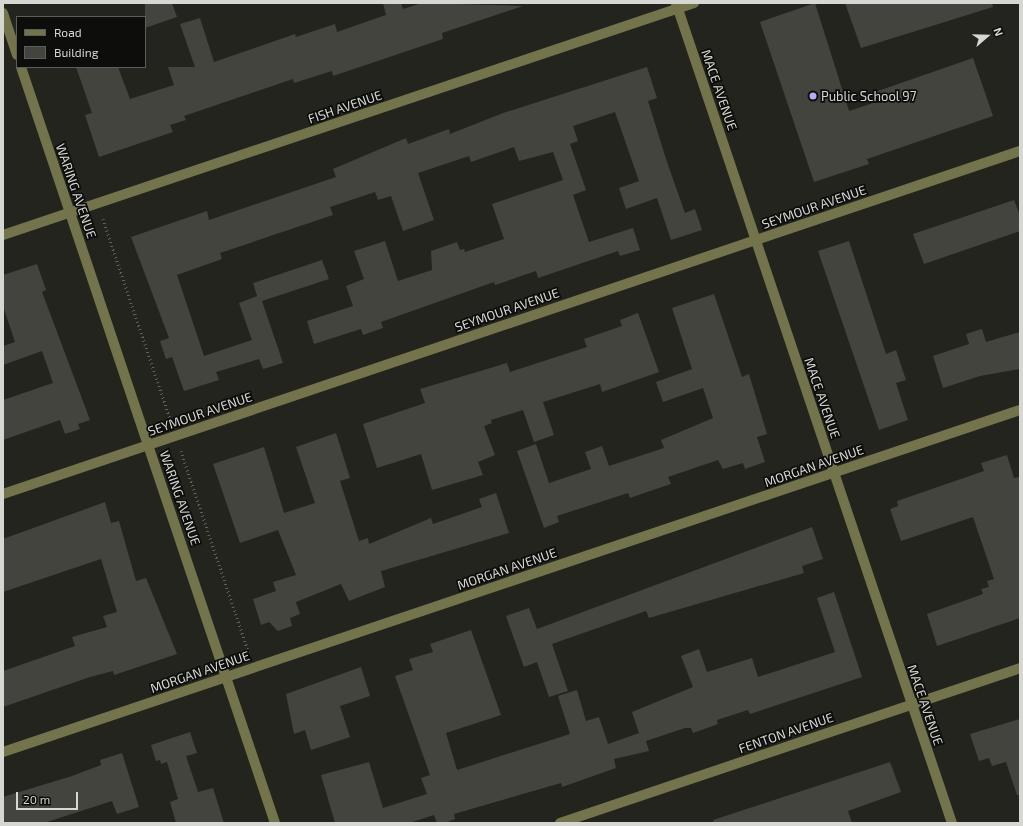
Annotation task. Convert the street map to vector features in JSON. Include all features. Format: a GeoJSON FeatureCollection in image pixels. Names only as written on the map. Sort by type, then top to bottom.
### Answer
{"type":"FeatureCollection","features":[{"type":"Feature","properties":{"kind":"street","name":"FISH AVENUE"},"geometry":{"type":"LineString","coordinates":[[3,235],[677,6],[694,3]]}},
{"type":"Feature","properties":{"kind":"street","name":"MACE AVENUE"},"geometry":{"type":"LineString","coordinates":[[677,6],[952,823]]}},
{"type":"Feature","properties":{"kind":"street"},"geometry":{"type":"LineString","coordinates":[[3,13],[16,52]]}},
{"type":"Feature","properties":{"kind":"street","name":"WARING AVENUE"},"geometry":{"type":"LineString","coordinates":[[21,68],[276,823]]}},
{"type":"Feature","properties":{"kind":"street","name":"SEYMOUR AVENUE"},"geometry":{"type":"LineString","coordinates":[[3,494],[1020,151]]}},
{"type":"Feature","properties":{"kind":"street","name":"MORGAN AVENUE"},"geometry":{"type":"LineString","coordinates":[[3,752],[1020,410]]}},
{"type":"Feature","properties":{"kind":"street","name":"FENTON AVENUE"},"geometry":{"type":"LineString","coordinates":[[560,823],[1020,668]]}},
{"type":"Feature","properties":{"kind":"path"},"geometry":{"type":"LineString","coordinates":[[103,219],[171,422]]}},
{"type":"Feature","properties":{"kind":"path"},"geometry":{"type":"LineString","coordinates":[[181,451],[249,653]]}},
{"type":"Feature","properties":{"kind":"building"},"geometry":{"type":"Polygon","coordinates":[[[145,3],[172,3],[177,17],[146,28],[145,3]]]}},
{"type":"Feature","properties":{"kind":"building"},"geometry":{"type":"Polygon","coordinates":[[[383,3],[401,3],[403,9],[422,3],[523,6],[442,33],[443,39],[333,76],[332,71],[294,83],[293,79],[184,116],[186,120],[170,125],[173,132],[99,157],[85,115],[92,113],[76,68],[118,68],[130,99],[174,85],[168,67],[195,67],[180,24],[200,18],[214,62],[295,34],[296,37],[335,24],[337,32],[386,15],[383,3]]]}},
{"type":"Feature","properties":{"kind":"building"},"geometry":{"type":"Polygon","coordinates":[[[815,3],[849,111],[879,101],[875,92],[973,58],[993,116],[867,159],[869,164],[814,182],[760,22],[815,3]]]}},
{"type":"Feature","properties":{"kind":"building"},"geometry":{"type":"Polygon","coordinates":[[[845,3],[992,3],[993,7],[861,48],[845,3]]]}},
{"type":"Feature","properties":{"kind":"building"},"geometry":{"type":"Polygon","coordinates":[[[647,67],[657,98],[648,101],[667,162],[685,213],[695,209],[702,230],[671,240],[657,198],[626,209],[619,188],[639,181],[615,112],[573,126],[578,141],[570,144],[586,190],[573,195],[589,242],[633,228],[640,250],[620,256],[618,251],[538,278],[536,271],[495,285],[494,282],[381,322],[383,328],[363,335],[361,329],[314,344],[307,321],[353,306],[346,286],[364,279],[354,251],[385,241],[398,281],[432,270],[431,251],[457,242],[460,250],[464,249],[465,252],[504,239],[492,204],[563,180],[553,152],[519,161],[514,147],[471,162],[469,156],[418,173],[434,220],[403,231],[391,196],[378,200],[375,192],[330,207],[333,215],[220,253],[222,259],[177,275],[204,356],[252,340],[239,303],[257,296],[253,283],[322,260],[329,279],[262,301],[283,363],[263,369],[259,359],[216,372],[219,380],[184,391],[172,357],[166,359],[160,341],[169,338],[131,237],[207,211],[209,220],[336,177],[333,169],[406,138],[408,144],[449,129],[450,134],[503,113],[647,67]]]}},
{"type":"Feature","properties":{"kind":"building"},"geometry":{"type":"Polygon","coordinates":[[[1014,200],[1020,216],[1020,231],[924,264],[913,234],[1014,200]]]}},
{"type":"Feature","properties":{"kind":"building"},"geometry":{"type":"Polygon","coordinates":[[[849,241],[886,354],[896,350],[906,380],[896,383],[908,420],[879,430],[818,251],[849,241]]]}},
{"type":"Feature","properties":{"kind":"building"},"geometry":{"type":"Polygon","coordinates":[[[37,264],[46,290],[42,292],[90,420],[78,424],[80,429],[65,434],[60,420],[3,440],[3,400],[53,383],[42,351],[3,365],[3,346],[15,342],[3,306],[3,275],[37,264]]]}},
{"type":"Feature","properties":{"kind":"building"},"geometry":{"type":"Polygon","coordinates":[[[714,294],[742,377],[749,374],[767,434],[757,437],[765,462],[745,469],[743,463],[723,469],[718,460],[668,477],[671,484],[630,498],[628,493],[557,516],[559,522],[544,528],[517,451],[536,444],[549,483],[591,469],[585,452],[602,446],[609,466],[664,448],[661,440],[713,418],[703,388],[663,402],[656,382],[692,369],[672,308],[714,294]]]}},
{"type":"Feature","properties":{"kind":"building"},"geometry":{"type":"Polygon","coordinates":[[[638,313],[659,372],[602,392],[600,384],[543,402],[554,435],[534,442],[523,410],[491,420],[492,423],[484,426],[495,455],[478,462],[483,475],[432,490],[421,454],[377,468],[363,424],[425,403],[420,389],[507,363],[510,372],[587,347],[584,339],[622,326],[620,320],[638,313]]]}},
{"type":"Feature","properties":{"kind":"building"},"geometry":{"type":"Polygon","coordinates":[[[982,329],[986,342],[1020,332],[1020,369],[980,376],[943,388],[933,356],[969,344],[966,334],[982,329]]]}},
{"type":"Feature","properties":{"kind":"building"},"geometry":{"type":"Polygon","coordinates":[[[336,433],[350,478],[340,481],[359,541],[368,538],[369,544],[431,518],[433,524],[482,507],[479,499],[496,493],[509,533],[381,571],[385,587],[349,601],[341,584],[296,602],[300,614],[290,618],[292,626],[278,631],[269,622],[261,625],[253,599],[276,591],[273,582],[296,575],[278,530],[240,543],[213,464],[264,447],[284,513],[315,503],[296,447],[336,433]]]}},
{"type":"Feature","properties":{"kind":"building"},"geometry":{"type":"Polygon","coordinates":[[[1007,455],[1014,478],[1020,477],[1020,618],[937,646],[927,614],[983,594],[981,589],[989,587],[987,581],[994,579],[973,517],[901,541],[890,509],[898,506],[897,501],[984,471],[981,463],[1007,455]]]}},
{"type":"Feature","properties":{"kind":"building"},"geometry":{"type":"Polygon","coordinates":[[[105,502],[111,523],[119,521],[136,581],[146,578],[177,654],[114,675],[113,671],[90,677],[3,707],[3,671],[75,646],[72,637],[107,627],[103,616],[117,612],[101,559],[3,592],[3,539],[105,502]]]}},
{"type":"Feature","properties":{"kind":"building"},"geometry":{"type":"Polygon","coordinates":[[[812,527],[823,559],[802,566],[804,573],[649,618],[646,611],[552,644],[568,691],[549,697],[537,662],[524,667],[506,616],[529,608],[537,629],[812,527]]]}},
{"type":"Feature","properties":{"kind":"building"},"geometry":{"type":"Polygon","coordinates":[[[834,592],[862,677],[750,714],[748,710],[717,720],[718,724],[693,733],[691,728],[685,728],[646,741],[649,751],[614,759],[616,768],[562,787],[561,783],[454,814],[455,819],[445,823],[437,823],[434,815],[409,823],[335,823],[321,775],[369,762],[383,808],[427,794],[421,778],[430,775],[395,676],[413,670],[409,659],[433,652],[430,644],[471,630],[501,715],[446,733],[457,770],[570,734],[558,696],[577,690],[586,721],[599,717],[608,744],[639,733],[632,712],[693,687],[681,656],[699,649],[707,672],[752,658],[758,677],[835,652],[817,598],[834,592]]]}},
{"type":"Feature","properties":{"kind":"building"},"geometry":{"type":"Polygon","coordinates":[[[361,667],[370,696],[340,706],[350,737],[311,750],[305,730],[294,734],[286,694],[361,667]]]}},
{"type":"Feature","properties":{"kind":"building"},"geometry":{"type":"Polygon","coordinates":[[[1020,719],[1020,795],[1017,795],[1006,762],[992,766],[989,758],[979,761],[970,734],[1020,719]]]}},
{"type":"Feature","properties":{"kind":"building"},"geometry":{"type":"Polygon","coordinates":[[[190,732],[197,753],[186,756],[198,792],[213,788],[224,823],[176,823],[170,802],[178,799],[167,762],[161,764],[160,760],[156,761],[151,745],[190,732]]]}},
{"type":"Feature","properties":{"kind":"building"},"geometry":{"type":"Polygon","coordinates":[[[122,753],[139,807],[117,814],[112,801],[44,823],[3,823],[3,797],[72,776],[101,765],[100,760],[122,753]]]}},
{"type":"Feature","properties":{"kind":"building"},"geometry":{"type":"Polygon","coordinates":[[[890,762],[901,792],[848,811],[852,823],[714,823],[713,820],[890,762]]]}},
{"type":"Feature","properties":{"kind":"place","name":"Public School 97"},"geometry":{"type":"Point","coordinates":[813,96]}}]}
